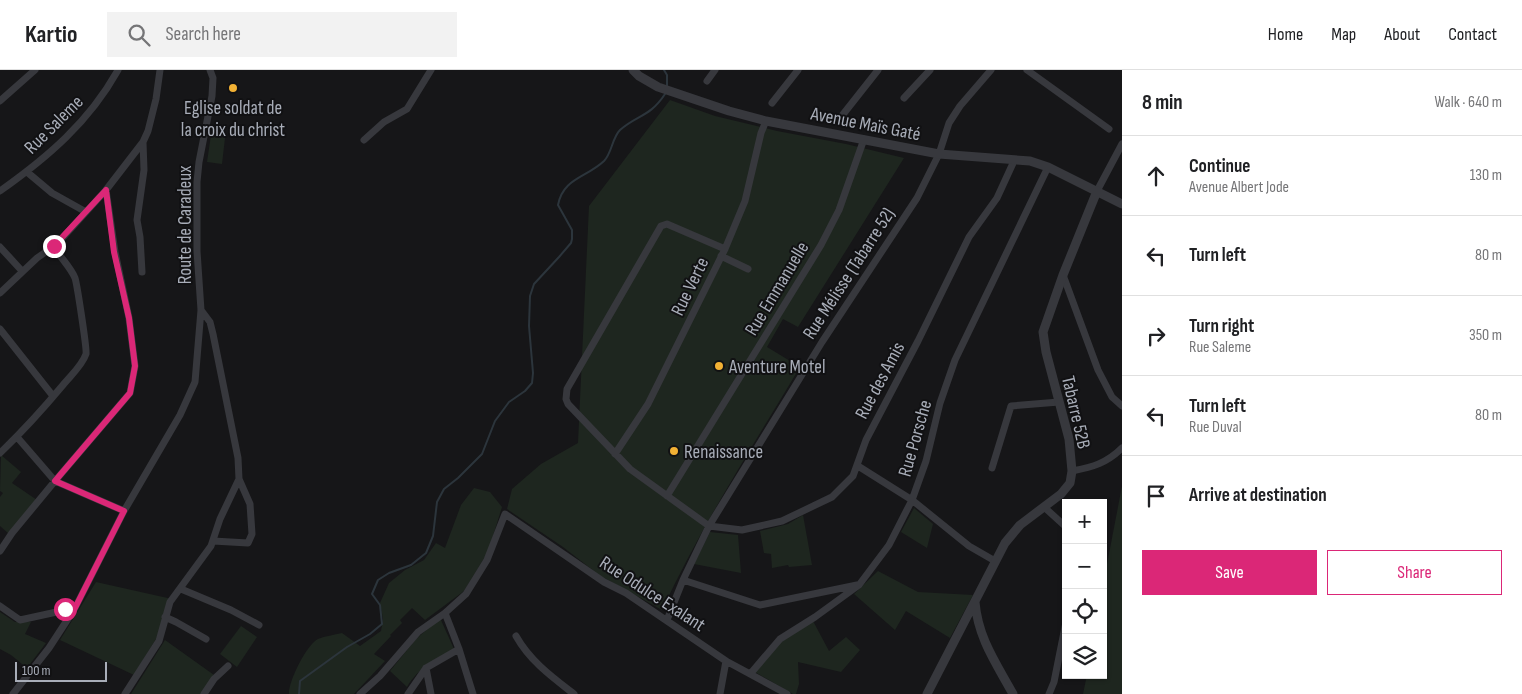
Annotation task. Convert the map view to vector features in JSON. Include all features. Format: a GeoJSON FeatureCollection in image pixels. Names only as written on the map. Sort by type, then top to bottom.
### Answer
{"type":"FeatureCollection","features":[{"type":"Feature","properties":{"kind":"street"},"geometry":{"type":"LineString","coordinates":[[0,101],[35,70]]}},
{"type":"Feature","properties":{"kind":"street","name":"Rue Saleme"},"geometry":{"type":"LineString","coordinates":[[0,192],[28,172],[84,121],[118,70]]}},
{"type":"Feature","properties":{"kind":"street"},"geometry":{"type":"LineString","coordinates":[[0,293],[22,271],[54,246],[106,190],[144,142],[156,99],[160,70]]}},
{"type":"Feature","properties":{"kind":"street","name":"Route de Caradeux"},"geometry":{"type":"LineString","coordinates":[[13,694],[49,648],[75,608],[124,511],[180,415],[195,382],[201,310],[197,251],[197,182],[212,96],[213,78],[210,70]]}},
{"type":"Feature","properties":{"kind":"street"},"geometry":{"type":"LineString","coordinates":[[364,140],[384,122],[406,109],[431,70]]}},
{"type":"Feature","properties":{"kind":"street","name":"Avenue Maïs Gaté"},"geometry":{"type":"LineString","coordinates":[[633,70],[639,76],[667,90],[729,111],[766,121],[940,154],[1030,161],[1122,204]]}},
{"type":"Feature","properties":{"kind":"street"},"geometry":{"type":"LineString","coordinates":[[706,81],[714,70]]}},
{"type":"Feature","properties":{"kind":"street"},"geometry":{"type":"LineString","coordinates":[[772,104],[798,70]]}},
{"type":"Feature","properties":{"kind":"street"},"geometry":{"type":"LineString","coordinates":[[837,122],[878,70]]}},
{"type":"Feature","properties":{"kind":"street"},"geometry":{"type":"LineString","coordinates":[[904,98],[930,70]]}},
{"type":"Feature","properties":{"kind":"street","name":"Rue Mélisse (Tabarre 52)"},"geometry":{"type":"LineString","coordinates":[[667,620],[683,580],[709,526],[822,342],[918,198],[940,154],[950,123],[960,106],[991,70]]}},
{"type":"Feature","properties":{"kind":"street"},"geometry":{"type":"LineString","coordinates":[[1027,70],[1109,128]]}},
{"type":"Feature","properties":{"kind":"street","name":"Rue Verte"},"geometry":{"type":"LineString","coordinates":[[615,454],[648,404],[725,249],[745,201],[761,133],[766,121]]}},
{"type":"Feature","properties":{"kind":"street","name":"Rue Emmanuelle"},"geometry":{"type":"LineString","coordinates":[[667,496],[821,245],[839,210],[864,139]]}},
{"type":"Feature","properties":{"kind":"street"},"geometry":{"type":"LineString","coordinates":[[142,272],[137,220],[144,170],[144,142]]}},
{"type":"Feature","properties":{"kind":"street"},"geometry":{"type":"LineString","coordinates":[[1097,191],[1122,144]]}},
{"type":"Feature","properties":{"kind":"street","name":"Rue des Amis"},"geometry":{"type":"LineString","coordinates":[[709,526],[742,530],[782,521],[832,497],[853,476],[866,440],[918,341],[969,237],[997,198],[1014,161]]}},
{"type":"Feature","properties":{"kind":"street","name":"Rue Porsche"},"geometry":{"type":"LineString","coordinates":[[751,673],[780,639],[815,617],[859,585],[889,545],[912,500],[926,461],[940,403],[955,360],[1048,168]]}},
{"type":"Feature","properties":{"kind":"street"},"geometry":{"type":"LineString","coordinates":[[28,172],[52,193],[86,212]]}},
{"type":"Feature","properties":{"kind":"street"},"geometry":{"type":"LineString","coordinates":[[0,551],[55,481],[130,393],[135,366],[129,318],[114,252],[106,190]]}},
{"type":"Feature","properties":{"kind":"street","name":"Tabarre 52B"},"geometry":{"type":"LineString","coordinates":[[927,694],[1005,543],[1020,525],[1061,494],[1070,483],[1072,471],[1069,438],[1046,352],[1043,332],[1063,275],[1097,191]]}},
{"type":"Feature","properties":{"kind":"street"},"geometry":{"type":"LineString","coordinates":[[709,526],[630,470],[568,404],[566,399],[567,389],[661,226],[667,224],[725,249]]}},
{"type":"Feature","properties":{"kind":"street"},"geometry":{"type":"LineString","coordinates":[[0,246],[22,271]]}},
{"type":"Feature","properties":{"kind":"street"},"geometry":{"type":"LineString","coordinates":[[0,454],[76,370],[86,354],[86,339],[76,280],[54,246]]}},
{"type":"Feature","properties":{"kind":"street"},"geometry":{"type":"LineString","coordinates":[[721,256],[748,269]]}},
{"type":"Feature","properties":{"kind":"street"},"geometry":{"type":"LineString","coordinates":[[1063,275],[1098,370],[1112,397],[1122,406]]}},
{"type":"Feature","properties":{"kind":"street"},"geometry":{"type":"LineString","coordinates":[[201,310],[210,322],[213,334],[238,458],[240,479],[250,504],[252,534],[248,543],[213,541]]}},
{"type":"Feature","properties":{"kind":"street"},"geometry":{"type":"LineString","coordinates":[[0,329],[53,396]]}},
{"type":"Feature","properties":{"kind":"street"},"geometry":{"type":"LineString","coordinates":[[992,468],[1011,406],[1059,402]]}},
{"type":"Feature","properties":{"kind":"street"},"geometry":{"type":"LineString","coordinates":[[17,437],[55,481],[124,511]]}},
{"type":"Feature","properties":{"kind":"street"},"geometry":{"type":"LineString","coordinates":[[1072,471],[1092,467],[1112,458],[1122,448]]}},
{"type":"Feature","properties":{"kind":"street"},"geometry":{"type":"LineString","coordinates":[[858,466],[912,500],[969,546],[995,561]]}},
{"type":"Feature","properties":{"kind":"street"},"geometry":{"type":"LineString","coordinates":[[125,694],[159,641],[170,602],[211,546],[223,512],[240,479]]}},
{"type":"Feature","properties":{"kind":"street"},"geometry":{"type":"LineString","coordinates":[[1044,507],[1062,523]]}},
{"type":"Feature","properties":{"kind":"street","name":"Rue Odulce Exalant"},"geometry":{"type":"LineString","coordinates":[[445,613],[466,594],[488,560],[505,514],[604,582],[626,593],[726,660],[787,694]]}},
{"type":"Feature","properties":{"kind":"street"},"geometry":{"type":"LineString","coordinates":[[683,580],[760,605],[859,585]]}},
{"type":"Feature","properties":{"kind":"street"},"geometry":{"type":"LineString","coordinates":[[181,589],[231,610],[258,625]]}},
{"type":"Feature","properties":{"kind":"street"},"geometry":{"type":"LineString","coordinates":[[975,602],[977,620],[983,640],[1013,694]]}},
{"type":"Feature","properties":{"kind":"street"},"geometry":{"type":"LineString","coordinates":[[0,606],[20,620],[75,608]]}},
{"type":"Feature","properties":{"kind":"street"},"geometry":{"type":"LineString","coordinates":[[360,694],[380,676],[418,632],[445,613],[473,694]]}},
{"type":"Feature","properties":{"kind":"street"},"geometry":{"type":"LineString","coordinates":[[165,618],[206,639]]}},
{"type":"Feature","properties":{"kind":"street"},"geometry":{"type":"LineString","coordinates":[[1048,694],[1054,682],[1064,634]]}},
{"type":"Feature","properties":{"kind":"street"},"geometry":{"type":"LineString","coordinates":[[516,636],[524,650],[544,670],[574,694]]}},
{"type":"Feature","properties":{"kind":"street"},"geometry":{"type":"LineString","coordinates":[[408,694],[426,668],[459,649]]}},
{"type":"Feature","properties":{"kind":"street"},"geometry":{"type":"LineString","coordinates":[[720,694],[726,660]]}},
{"type":"Feature","properties":{"kind":"street"},"geometry":{"type":"LineString","coordinates":[[204,694],[214,679],[228,666]]}},
{"type":"Feature","properties":{"kind":"street"},"geometry":{"type":"LineString","coordinates":[[426,668],[431,694]]}},
{"type":"Feature","properties":{"kind":"shaded area"},"geometry":{"type":"Polygon","coordinates":[[[670,100],[715,116],[904,158],[798,327],[783,319],[767,347],[800,367],[711,517],[677,578],[662,610],[599,575],[563,547],[507,509],[512,489],[541,464],[578,443],[589,206],[670,100]]]}},
{"type":"Feature","properties":{"kind":"shaded area"},"geometry":{"type":"Polygon","coordinates":[[[211,135],[225,138],[222,164],[207,162],[211,135]]]}},
{"type":"Feature","properties":{"kind":"shaded area"},"geometry":{"type":"Polygon","coordinates":[[[1,455],[21,472],[12,483],[37,500],[9,534],[0,526],[0,497],[3,493],[0,491],[1,455]]]}},
{"type":"Feature","properties":{"kind":"shaded area"},"geometry":{"type":"Polygon","coordinates":[[[1122,486],[1122,694],[1083,694],[1086,679],[1107,679],[1107,564],[1122,486]]]}},
{"type":"Feature","properties":{"kind":"shaded area"},"geometry":{"type":"Polygon","coordinates":[[[474,488],[490,492],[502,507],[488,552],[464,591],[425,620],[412,608],[400,620],[402,623],[374,654],[385,661],[354,694],[289,694],[299,664],[309,648],[318,639],[342,633],[360,646],[381,631],[383,619],[380,603],[389,583],[405,570],[424,560],[436,543],[445,548],[461,505],[474,488]]]}},
{"type":"Feature","properties":{"kind":"shaded area"},"geometry":{"type":"Polygon","coordinates":[[[914,508],[933,524],[927,548],[901,532],[914,508]]]}},
{"type":"Feature","properties":{"kind":"shaded area"},"geometry":{"type":"Polygon","coordinates":[[[803,515],[812,565],[789,567],[788,565],[772,568],[771,554],[764,553],[760,531],[788,524],[803,515]]]}},
{"type":"Feature","properties":{"kind":"shaded area"},"geometry":{"type":"Polygon","coordinates":[[[710,532],[738,535],[741,573],[694,564],[710,532]]]}},
{"type":"Feature","properties":{"kind":"shaded area"},"geometry":{"type":"Polygon","coordinates":[[[878,571],[918,592],[973,595],[950,638],[906,611],[895,630],[854,594],[878,571]]]}},
{"type":"Feature","properties":{"kind":"shaded area"},"geometry":{"type":"Polygon","coordinates":[[[96,582],[172,599],[156,639],[134,675],[60,640],[96,582]]]}},
{"type":"Feature","properties":{"kind":"shaded area"},"geometry":{"type":"Polygon","coordinates":[[[0,612],[15,622],[31,622],[25,634],[46,643],[27,668],[0,649],[0,612]]]}},
{"type":"Feature","properties":{"kind":"shaded area"},"geometry":{"type":"Polygon","coordinates":[[[440,618],[454,649],[422,670],[411,680],[407,687],[390,671],[416,639],[440,618]]]}},
{"type":"Feature","properties":{"kind":"shaded area"},"geometry":{"type":"Polygon","coordinates":[[[813,621],[829,651],[846,637],[860,650],[841,672],[798,662],[799,684],[796,694],[793,694],[755,672],[781,642],[813,621]]]}},
{"type":"Feature","properties":{"kind":"shaded area"},"geometry":{"type":"Polygon","coordinates":[[[241,626],[257,637],[237,667],[220,654],[241,626]]]}},
{"type":"Feature","properties":{"kind":"shaded area"},"geometry":{"type":"Polygon","coordinates":[[[165,640],[214,675],[201,694],[131,694],[165,640]]]}},
{"type":"Feature","properties":{"kind":"waterway"},"geometry":{"type":"LineString","coordinates":[[664,70],[667,75],[667,87]]}},
{"type":"Feature","properties":{"kind":"waterway"},"geometry":{"type":"LineString","coordinates":[[299,694],[300,681],[382,624],[380,605],[372,594],[378,580],[389,573],[411,565],[426,553],[433,536],[437,502],[444,489],[482,454],[495,421],[509,402],[525,391],[532,383],[533,373],[529,326],[530,296],[534,284],[571,243],[572,239],[572,230],[558,205],[561,196],[565,189],[576,179],[604,161],[620,130],[649,112],[665,94]]}},
{"type":"Feature","properties":{"kind":"place","name":"Eglise soldat de la croix du christ"},"geometry":{"type":"Point","coordinates":[233,88]}},
{"type":"Feature","properties":{"kind":"place","name":"Aventure Motel"},"geometry":{"type":"Point","coordinates":[719,366]}},
{"type":"Feature","properties":{"kind":"place","name":"Renaissance"},"geometry":{"type":"Point","coordinates":[674,451]}},
{"type":"Feature","properties":{"kind":"route"},"geometry":{"type":"LineString","coordinates":[[54,246],[106,190],[114,252],[129,318],[135,366],[130,393],[55,481],[124,511],[75,608],[65,609]]}}]}
